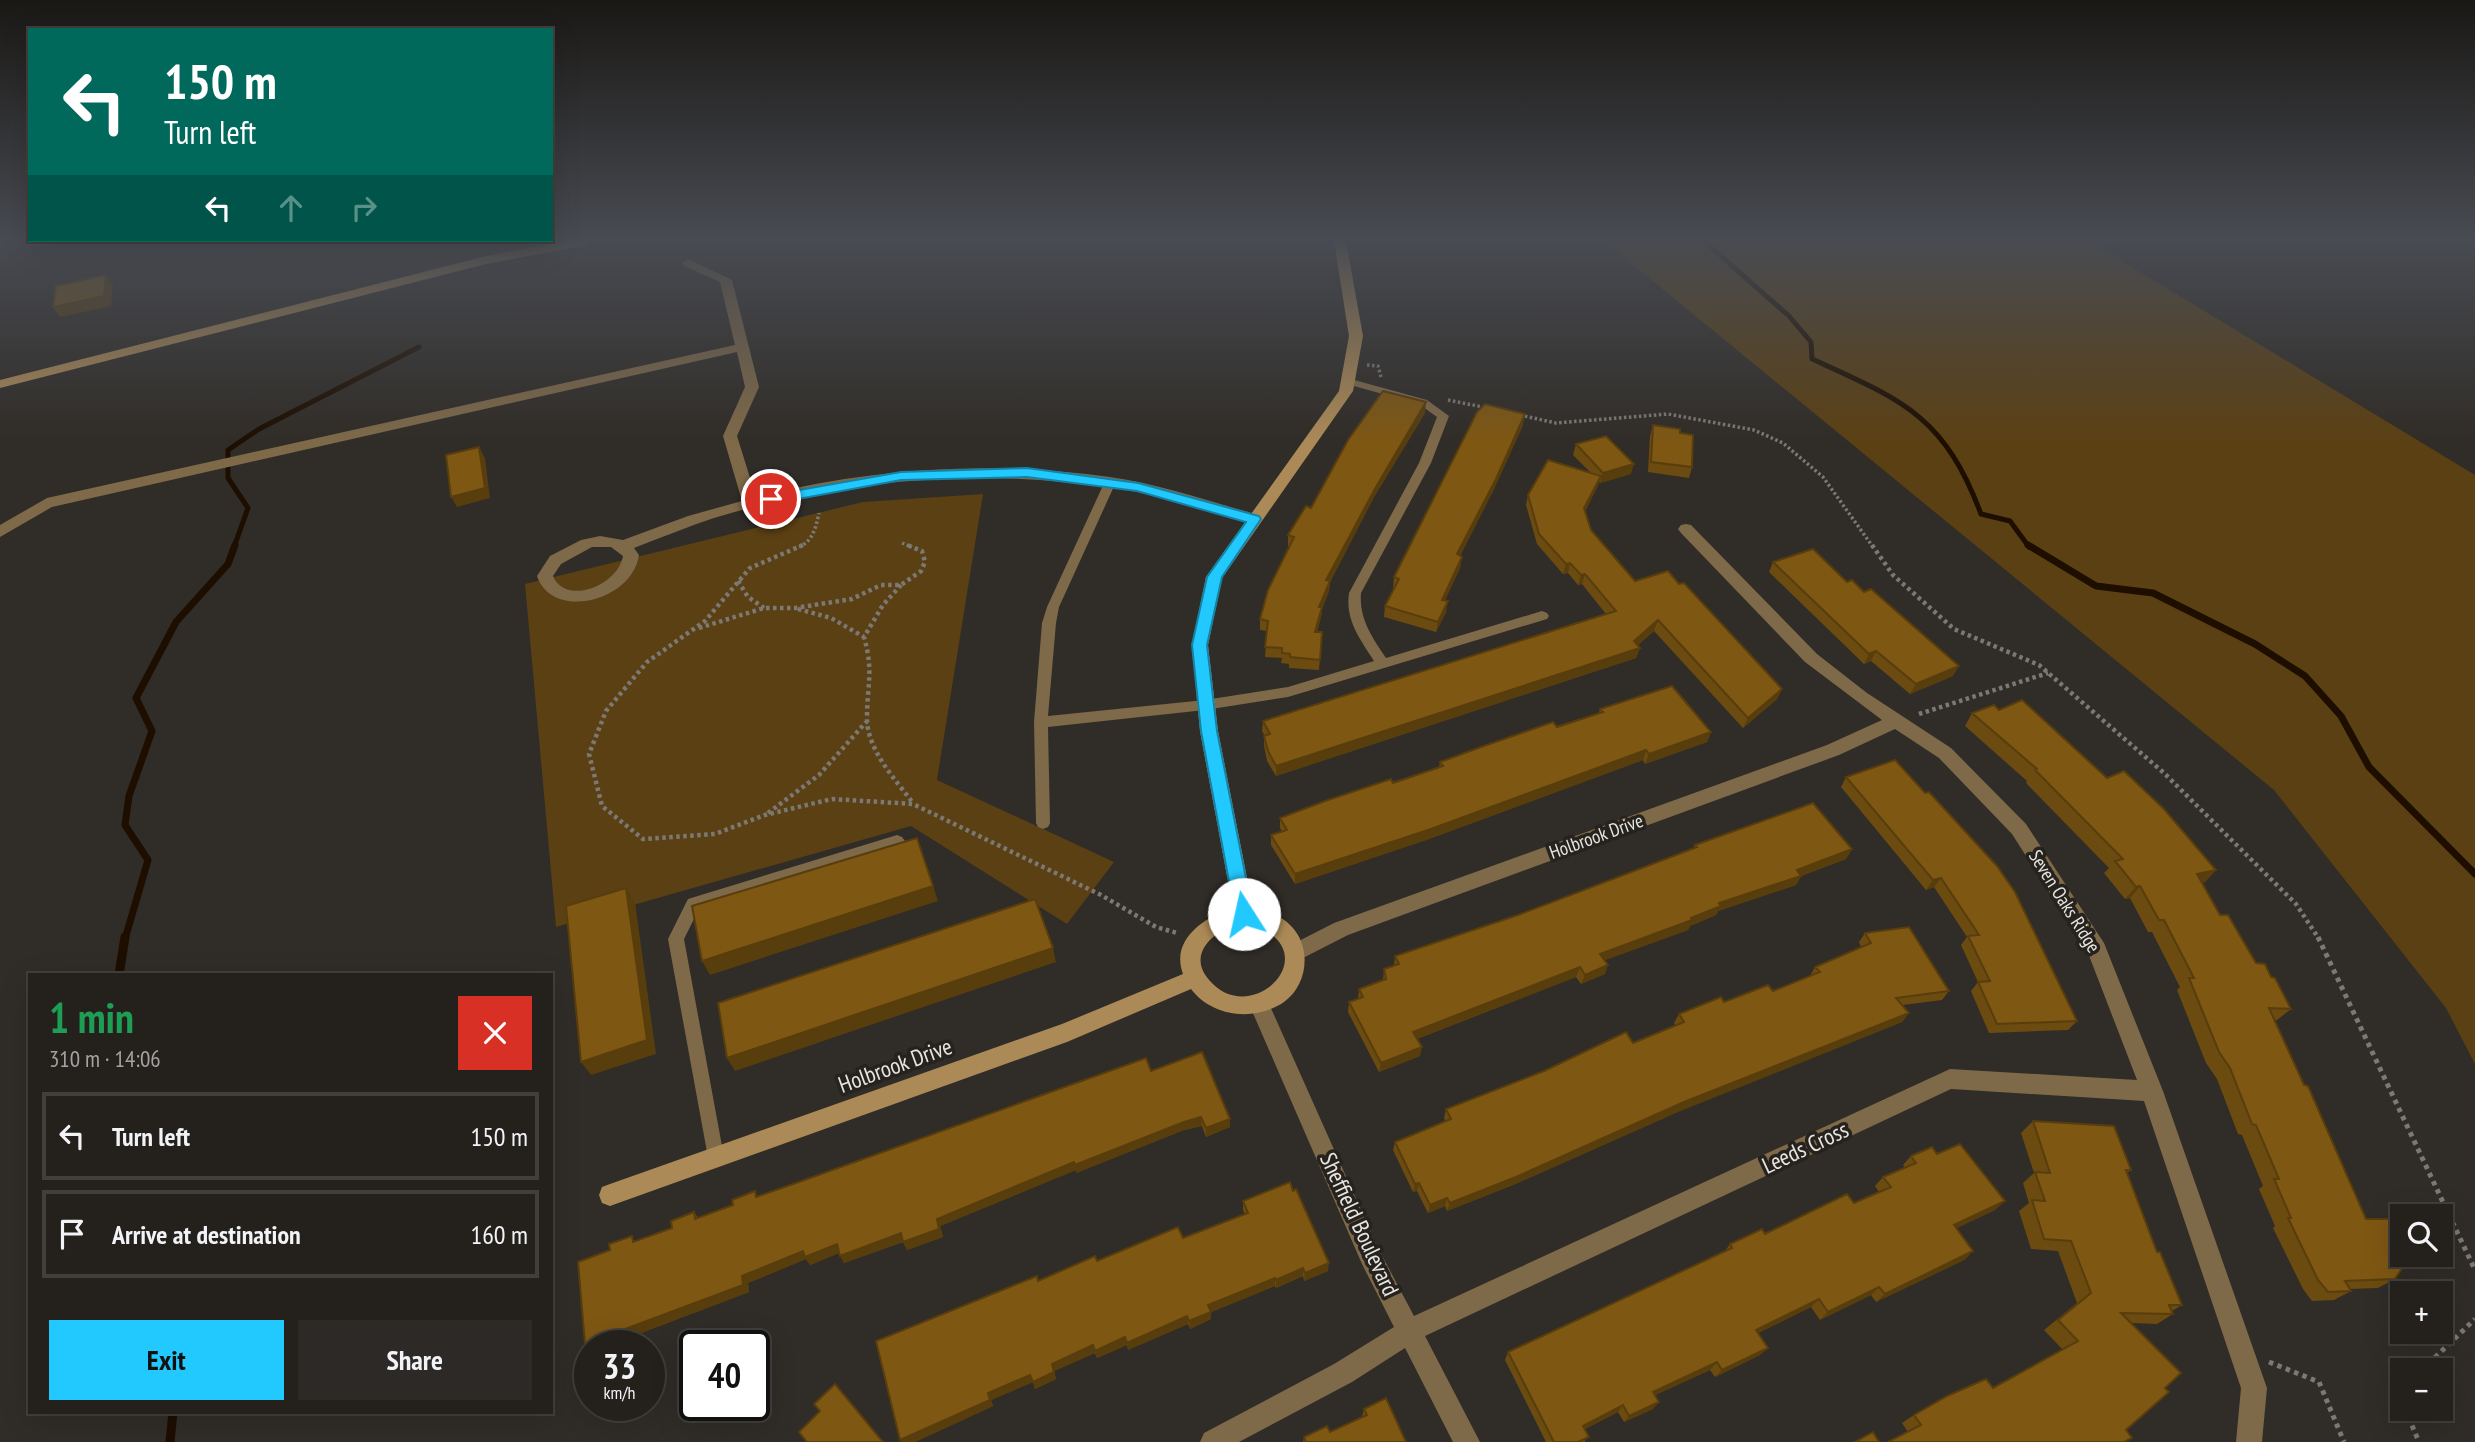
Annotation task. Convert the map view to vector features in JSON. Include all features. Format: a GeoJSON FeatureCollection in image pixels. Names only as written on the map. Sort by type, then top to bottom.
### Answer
{"type":"FeatureCollection","features":[{"type":"Feature","properties":{"kind":"street"},"geometry":{"type":"LineString","coordinates":[[0,384],[297,308]]}},
{"type":"Feature","properties":{"kind":"street"},"geometry":{"type":"LineString","coordinates":[[733,308],[752,387],[730,436],[750,504]]}},
{"type":"Feature","properties":{"kind":"street"},"geometry":{"type":"LineString","coordinates":[[1244,914],[1205,705],[1199,645],[1214,577],[1346,391],[1356,335],[1351,308]]}},
{"type":"Feature","properties":{"kind":"street"},"geometry":{"type":"LineString","coordinates":[[0,532],[47,503],[742,347]]}},
{"type":"Feature","properties":{"kind":"street"},"geometry":{"type":"LineString","coordinates":[[623,546],[631,555],[631,563],[620,580],[609,587],[580,595],[555,590],[549,583],[547,575],[550,565],[569,549],[595,541],[623,546],[716,512],[813,489],[901,476],[1027,473],[1110,482],[1254,519]]}},
{"type":"Feature","properties":{"kind":"street","name":"Seven Oaks Ridge"},"geometry":{"type":"LineString","coordinates":[[1686,529],[1811,658],[1861,698],[1945,753],[2019,829],[2097,949],[2152,1091],[2254,1388],[2249,1442]]}},
{"type":"Feature","properties":{"kind":"street","name":"Holbrook Drive"},"geometry":{"type":"LineString","coordinates":[[1296,952],[1341,929],[1833,750],[1897,721]]}},
{"type":"Feature","properties":{"kind":"street"},"geometry":{"type":"LineString","coordinates":[[1244,914],[1258,915],[1283,929],[1296,952],[1293,978],[1285,989],[1259,1004],[1228,1004],[1203,989],[1195,978],[1191,952],[1196,939],[1215,921],[1244,914]]}},
{"type":"Feature","properties":{"kind":"street","name":"Holbrook Drive"},"geometry":{"type":"LineString","coordinates":[[610,1195],[1067,1032],[1195,978]]}},
{"type":"Feature","properties":{"kind":"street","name":"Sheffield Boulevard"},"geometry":{"type":"LineString","coordinates":[[1259,1004],[1370,1256],[1411,1330],[1467,1442]]}},
{"type":"Feature","properties":{"kind":"street","name":"Leeds Cross"},"geometry":{"type":"LineString","coordinates":[[1213,1442],[1343,1373],[1411,1330],[1950,1079],[2152,1091]]}},
{"type":"Feature","properties":{"kind":"lane"},"geometry":{"type":"LineString","coordinates":[[1348,382],[1423,402],[1443,416],[1425,463],[1355,593],[1352,607],[1354,618],[1382,663]]}},
{"type":"Feature","properties":{"kind":"lane"},"geometry":{"type":"LineString","coordinates":[[1043,823],[1041,722],[1053,607],[1110,482]]}},
{"type":"Feature","properties":{"kind":"lane"},"geometry":{"type":"LineString","coordinates":[[1041,722],[1205,705],[1288,692],[1542,616]]}},
{"type":"Feature","properties":{"kind":"lane"},"geometry":{"type":"LineString","coordinates":[[715,1157],[676,939],[694,904],[897,841]]}},
{"type":"Feature","properties":{"kind":"path"},"geometry":{"type":"LineString","coordinates":[[1351,364],[1378,366],[1381,379],[1391,383]]}},
{"type":"Feature","properties":{"kind":"path"},"geometry":{"type":"LineString","coordinates":[[1436,397],[1489,408]]}},
{"type":"Feature","properties":{"kind":"path"},"geometry":{"type":"LineString","coordinates":[[1516,414],[1556,423],[1668,414],[1754,429],[1783,443],[1823,477],[1893,575],[1954,629],[2039,664],[2164,773],[2295,904],[2326,950],[2475,1270]]}},
{"type":"Feature","properties":{"kind":"path"},"geometry":{"type":"LineString","coordinates":[[820,513],[815,530],[805,544],[750,568],[705,621],[647,662],[606,711],[589,754],[602,806],[643,839],[715,834],[765,815],[832,799],[913,804],[1101,895],[1156,927],[1196,939]]}},
{"type":"Feature","properties":{"kind":"path"},"geometry":{"type":"LineString","coordinates":[[864,637],[883,606],[901,585],[921,571],[925,562],[922,551],[902,543]]}},
{"type":"Feature","properties":{"kind":"path"},"geometry":{"type":"LineString","coordinates":[[738,581],[748,597],[764,608]]}},
{"type":"Feature","properties":{"kind":"path"},"geometry":{"type":"LineString","coordinates":[[693,629],[764,608],[795,608],[852,599],[881,585],[901,585]]}},
{"type":"Feature","properties":{"kind":"path"},"geometry":{"type":"LineString","coordinates":[[795,608],[831,618],[864,637],[872,665],[867,721],[882,763],[913,804]]}},
{"type":"Feature","properties":{"kind":"path"},"geometry":{"type":"LineString","coordinates":[[1897,721],[2049,673]]}},
{"type":"Feature","properties":{"kind":"path"},"geometry":{"type":"LineString","coordinates":[[765,815],[819,775],[867,721]]}},
{"type":"Feature","properties":{"kind":"path"},"geometry":{"type":"LineString","coordinates":[[2434,1358],[2475,1319]]}},
{"type":"Feature","properties":{"kind":"path"},"geometry":{"type":"LineString","coordinates":[[2242,1352],[2319,1382],[2344,1442]]}},
{"type":"Feature","properties":{"kind":"path"},"geometry":{"type":"LineString","coordinates":[[2410,1421],[2419,1442]]}},
{"type":"Feature","properties":{"kind":"shaded area"},"geometry":{"type":"Polygon","coordinates":[[[1686,308],[2200,308],[2475,475],[2475,1064],[2446,1008],[2274,790],[1686,308]]]}},
{"type":"Feature","properties":{"kind":"shaded area"},"geometry":{"type":"Polygon","coordinates":[[[983,494],[937,780],[1114,862],[1067,924],[911,826],[556,927],[525,584],[863,502],[983,494]]]}},
{"type":"Feature","properties":{"kind":"building"},"geometry":{"type":"Polygon","coordinates":[[[1383,391],[1426,402],[1326,580],[1330,581],[1319,607],[1322,607],[1315,632],[1322,632],[1320,660],[1290,657],[1290,654],[1282,653],[1282,648],[1265,647],[1268,621],[1260,619],[1268,590],[1294,537],[1288,535],[1306,506],[1311,508],[1348,440],[1383,391]]]}},
{"type":"Feature","properties":{"kind":"building"},"geometry":{"type":"Polygon","coordinates":[[[1485,404],[1525,414],[1496,479],[1457,554],[1462,557],[1442,600],[1448,601],[1438,622],[1385,606],[1399,579],[1394,577],[1477,412],[1485,404]]]}},
{"type":"Feature","properties":{"kind":"building"},"geometry":{"type":"Polygon","coordinates":[[[1653,425],[1680,429],[1680,433],[1693,435],[1692,467],[1651,462],[1653,425]]]}},
{"type":"Feature","properties":{"kind":"building"},"geometry":{"type":"Polygon","coordinates":[[[1606,436],[1634,464],[1603,473],[1576,444],[1606,436]]]}},
{"type":"Feature","properties":{"kind":"building"},"geometry":{"type":"Polygon","coordinates":[[[479,447],[485,488],[451,497],[446,455],[479,447]]]}},
{"type":"Feature","properties":{"kind":"building"},"geometry":{"type":"Polygon","coordinates":[[[1548,460],[1601,476],[1584,508],[1591,530],[1635,581],[1668,571],[1679,584],[1684,583],[1782,689],[1748,718],[1658,620],[1634,641],[1640,648],[1276,766],[1268,751],[1264,736],[1270,734],[1263,721],[1616,611],[1585,574],[1581,575],[1570,563],[1566,564],[1539,534],[1528,495],[1548,460]]]}},
{"type":"Feature","properties":{"kind":"building"},"geometry":{"type":"Polygon","coordinates":[[[1813,549],[1847,582],[1852,580],[1864,592],[1871,589],[1959,666],[1916,684],[1876,651],[1869,654],[1773,562],[1813,549]]]}},
{"type":"Feature","properties":{"kind":"building"},"geometry":{"type":"Polygon","coordinates":[[[1672,686],[1711,732],[1649,754],[1646,750],[1431,829],[1295,874],[1271,835],[1287,830],[1280,818],[1325,801],[1391,779],[1393,783],[1443,766],[1440,762],[1481,747],[1553,722],[1557,727],[1603,712],[1600,709],[1672,686]]]}},
{"type":"Feature","properties":{"kind":"building"},"geometry":{"type":"Polygon","coordinates":[[[2022,700],[2107,778],[2124,771],[2164,809],[2216,870],[2197,874],[2220,915],[2228,915],[2256,963],[2265,964],[2271,977],[2275,978],[2291,1009],[2269,1008],[2304,1085],[2308,1086],[2366,1219],[2390,1219],[2390,1267],[2403,1267],[2395,1279],[2345,1281],[2351,1291],[2328,1292],[2318,1280],[2288,1218],[2291,1218],[2274,1179],[2279,1179],[2256,1125],[2252,1124],[2230,1068],[2219,1052],[2189,978],[2194,978],[2164,920],[2159,920],[2140,886],[2136,887],[2115,861],[2123,859],[2035,770],[2037,769],[1972,713],[1994,705],[1999,710],[2022,700]]]}},
{"type":"Feature","properties":{"kind":"building"},"geometry":{"type":"Polygon","coordinates":[[[1895,760],[1925,793],[1929,792],[1997,866],[2015,892],[2077,1021],[1997,1024],[1978,982],[1990,981],[1968,936],[1979,935],[1941,878],[1933,880],[1846,777],[1895,760]]]}},
{"type":"Feature","properties":{"kind":"building"},"geometry":{"type":"Polygon","coordinates":[[[1813,803],[1852,849],[1797,870],[1801,876],[1719,903],[1721,906],[1691,918],[1692,920],[1600,954],[1608,965],[1585,975],[1580,967],[1413,1032],[1422,1047],[1381,1063],[1349,1002],[1363,997],[1359,989],[1386,979],[1384,969],[1399,964],[1395,956],[1518,915],[1697,847],[1695,845],[1813,803]]]}},
{"type":"Feature","properties":{"kind":"building"},"geometry":{"type":"Polygon","coordinates":[[[917,838],[933,886],[702,961],[692,906],[917,838]]]}},
{"type":"Feature","properties":{"kind":"building"},"geometry":{"type":"Polygon","coordinates":[[[626,888],[647,1040],[581,1062],[566,906],[626,888]]]}},
{"type":"Feature","properties":{"kind":"building"},"geometry":{"type":"Polygon","coordinates":[[[1035,899],[1053,948],[727,1058],[718,1003],[1035,899]]]}},
{"type":"Feature","properties":{"kind":"building"},"geometry":{"type":"Polygon","coordinates":[[[1909,927],[1949,991],[1896,998],[1909,1013],[1684,1102],[1516,1177],[1450,1203],[1447,1198],[1430,1205],[1419,1183],[1415,1184],[1395,1142],[1451,1119],[1446,1109],[1544,1071],[1626,1032],[1633,1043],[1684,1022],[1679,1014],[1721,997],[1724,1002],[1768,985],[1773,991],[1820,972],[1815,967],[1871,943],[1865,933],[1909,927]]]}},
{"type":"Feature","properties":{"kind":"building"},"geometry":{"type":"Polygon","coordinates":[[[1202,1052],[1230,1119],[1206,1128],[1201,1117],[1075,1165],[1074,1162],[937,1219],[939,1229],[903,1242],[901,1233],[840,1256],[837,1244],[805,1257],[803,1251],[742,1276],[743,1285],[622,1330],[584,1330],[578,1262],[610,1250],[609,1244],[632,1236],[633,1242],[672,1228],[671,1221],[694,1212],[695,1219],[733,1205],[732,1200],[755,1191],[756,1197],[1146,1058],[1151,1071],[1202,1052]]]}},
{"type":"Feature","properties":{"kind":"building"},"geometry":{"type":"Polygon","coordinates":[[[2033,1121],[2114,1126],[2131,1170],[2126,1170],[2157,1252],[2160,1252],[2182,1305],[2169,1305],[2173,1314],[2121,1313],[2181,1373],[2165,1388],[2169,1392],[2126,1430],[2132,1438],[2124,1442],[1888,1442],[1921,1425],[1914,1415],[1947,1396],[1986,1379],[1993,1388],[2078,1341],[2058,1320],[2091,1293],[2071,1241],[2044,1239],[2032,1200],[2045,1201],[2035,1172],[2050,1173],[2033,1121]]]}},
{"type":"Feature","properties":{"kind":"building"},"geometry":{"type":"Polygon","coordinates":[[[1960,1144],[2005,1201],[1954,1225],[1973,1251],[1885,1294],[1879,1287],[1828,1312],[1819,1299],[1756,1330],[1768,1348],[1722,1370],[1717,1362],[1653,1392],[1659,1402],[1629,1416],[1623,1405],[1583,1426],[1589,1437],[1578,1442],[1554,1442],[1508,1352],[1732,1248],[1730,1244],[1762,1229],[1765,1234],[1847,1194],[1854,1203],[1891,1187],[1883,1177],[1916,1163],[1911,1156],[1932,1147],[1937,1154],[1960,1144]]]}},
{"type":"Feature","properties":{"kind":"building"},"geometry":{"type":"Polygon","coordinates":[[[1290,1182],[1293,1191],[1296,1189],[1329,1263],[1305,1273],[1303,1268],[1276,1280],[1275,1278],[1208,1305],[1211,1312],[1189,1321],[1187,1316],[1127,1343],[1125,1337],[1095,1351],[1093,1345],[1052,1364],[1054,1372],[1033,1382],[1030,1375],[988,1393],[990,1400],[900,1440],[876,1341],[1037,1276],[1038,1281],[1095,1256],[1097,1261],[1178,1227],[1183,1238],[1248,1213],[1243,1201],[1290,1182]]]}},
{"type":"Feature","properties":{"kind":"building"},"geometry":{"type":"Polygon","coordinates":[[[835,1384],[883,1442],[807,1442],[799,1432],[820,1411],[814,1404],[835,1384]]]}},
{"type":"Feature","properties":{"kind":"building"},"geometry":{"type":"Polygon","coordinates":[[[1386,1398],[1406,1442],[1306,1442],[1304,1437],[1327,1426],[1330,1432],[1367,1415],[1364,1409],[1386,1398]]]}},
{"type":"Feature","properties":{"kind":"building"},"geometry":{"type":"Polygon","coordinates":[[[1873,1432],[1879,1442],[1855,1442],[1873,1432]]]}},
{"type":"Feature","properties":{"kind":"waterway"},"geometry":{"type":"LineString","coordinates":[[1780,308],[1811,342],[1812,359],[1895,400],[1935,432],[1952,454],[1981,514],[2010,521],[2029,547]]}},
{"type":"Feature","properties":{"kind":"waterway"},"geometry":{"type":"LineString","coordinates":[[234,547],[248,508],[228,478],[228,450],[259,429],[419,347]]}},
{"type":"Feature","properties":{"kind":"waterway"},"geometry":{"type":"LineString","coordinates":[[125,939],[148,860],[125,825],[129,796],[152,731],[136,698],[176,622],[228,564],[235,545]]}},
{"type":"Feature","properties":{"kind":"waterway"},"geometry":{"type":"LineString","coordinates":[[2028,545],[2096,586],[2153,593],[2255,644],[2305,676],[2341,716],[2369,767],[2475,874]]}},
{"type":"Feature","properties":{"kind":"waterway"},"geometry":{"type":"LineString","coordinates":[[119,973],[125,937]]}},
{"type":"Feature","properties":{"kind":"waterway"},"geometry":{"type":"LineString","coordinates":[[170,1442],[173,1414]]}},
{"type":"Feature","properties":{"kind":"route"},"geometry":{"type":"LineString","coordinates":[[771,499],[813,489],[901,476],[974,472],[1027,473],[1138,487],[1254,519],[1214,577],[1199,645],[1209,731],[1244,914]]}}]}
